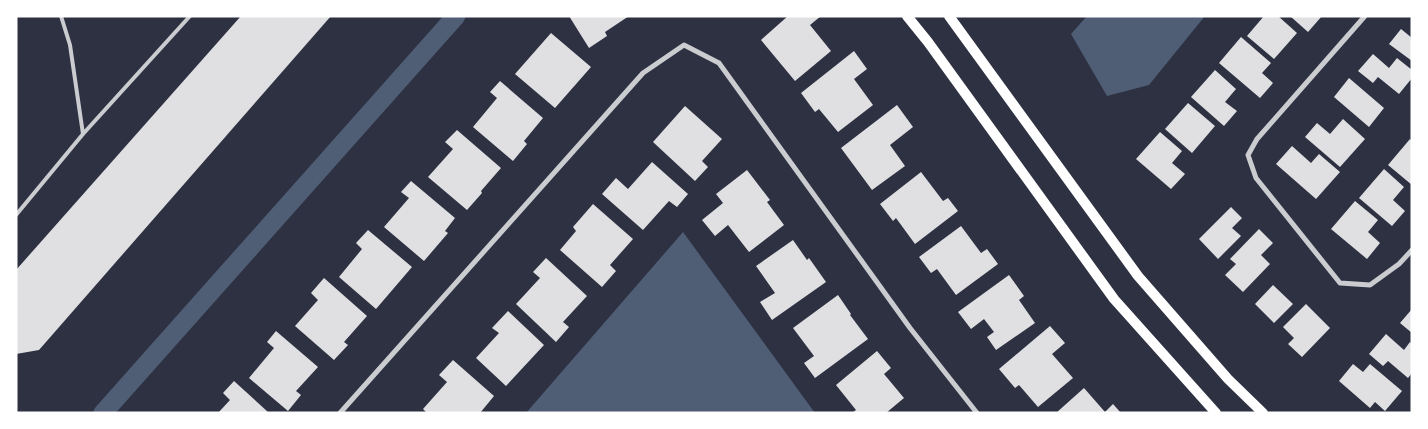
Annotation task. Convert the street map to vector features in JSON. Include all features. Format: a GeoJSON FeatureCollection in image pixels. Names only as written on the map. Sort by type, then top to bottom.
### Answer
{"type":"FeatureCollection","features":[{"type":"Feature","properties":{"kind":"main road"},"geometry":{"type":"LineString","coordinates":[[907,16],[928,42],[1114,299],[1216,413]]}},
{"type":"Feature","properties":{"kind":"main road"},"geometry":{"type":"LineString","coordinates":[[949,16],[1138,276],[1228,379],[1263,413]]}},
{"type":"Feature","properties":{"kind":"street"},"geometry":{"type":"LineString","coordinates":[[1365,16],[1257,139],[1248,155],[1256,178],[1340,283],[1370,285],[1399,264],[1412,250]]}},
{"type":"Feature","properties":{"kind":"street"},"geometry":{"type":"LineString","coordinates":[[340,413],[643,73],[684,45],[719,64],[910,328],[977,413]]}},
{"type":"Feature","properties":{"kind":"lane"},"geometry":{"type":"LineString","coordinates":[[61,16],[70,46],[83,134]]}},
{"type":"Feature","properties":{"kind":"lane"},"geometry":{"type":"LineString","coordinates":[[16,215],[83,134],[190,16]]}},
{"type":"Feature","properties":{"kind":"water"},"geometry":{"type":"Polygon","coordinates":[[[1087,16],[1205,16],[1149,85],[1107,96],[1071,34],[1087,16]]]}},
{"type":"Feature","properties":{"kind":"water"},"geometry":{"type":"Polygon","coordinates":[[[683,232],[815,413],[526,413],[683,232]]]}},
{"type":"Feature","properties":{"kind":"building"},"geometry":{"type":"Polygon","coordinates":[[[241,16],[331,16],[39,350],[16,354],[16,270],[241,16]]]}},
{"type":"Feature","properties":{"kind":"building"},"geometry":{"type":"Polygon","coordinates":[[[569,16],[629,16],[605,32],[607,36],[589,48],[569,16]]]}},
{"type":"Feature","properties":{"kind":"building"},"geometry":{"type":"Polygon","coordinates":[[[788,16],[821,16],[810,25],[831,51],[795,81],[761,40],[788,16]]]}},
{"type":"Feature","properties":{"kind":"building"},"geometry":{"type":"Polygon","coordinates":[[[1264,16],[1278,16],[1297,33],[1274,59],[1247,36],[1264,16]]]}},
{"type":"Feature","properties":{"kind":"building"},"geometry":{"type":"Polygon","coordinates":[[[1290,16],[1322,16],[1308,32],[1290,16]]]}},
{"type":"Feature","properties":{"kind":"building"},"geometry":{"type":"Polygon","coordinates":[[[1401,29],[1412,38],[1412,61],[1389,44],[1401,29]]]}},
{"type":"Feature","properties":{"kind":"building"},"geometry":{"type":"Polygon","coordinates":[[[551,33],[591,67],[555,108],[515,74],[551,33]]]}},
{"type":"Feature","properties":{"kind":"building"},"geometry":{"type":"Polygon","coordinates":[[[1241,37],[1271,63],[1262,73],[1273,83],[1260,98],[1219,63],[1241,37]]]}},
{"type":"Feature","properties":{"kind":"building"},"geometry":{"type":"Polygon","coordinates":[[[854,51],[867,69],[854,79],[873,105],[838,132],[819,109],[815,112],[801,93],[854,51]]]}},
{"type":"Feature","properties":{"kind":"building"},"geometry":{"type":"Polygon","coordinates":[[[1373,54],[1389,68],[1397,58],[1412,70],[1412,78],[1399,94],[1378,77],[1373,83],[1358,71],[1373,54]]]}},
{"type":"Feature","properties":{"kind":"building"},"geometry":{"type":"Polygon","coordinates":[[[1215,70],[1236,89],[1225,102],[1237,111],[1224,126],[1191,97],[1215,70]]]}},
{"type":"Feature","properties":{"kind":"building"},"geometry":{"type":"Polygon","coordinates":[[[1349,78],[1384,108],[1369,127],[1334,97],[1349,78]]]}},
{"type":"Feature","properties":{"kind":"building"},"geometry":{"type":"Polygon","coordinates":[[[500,81],[543,118],[524,141],[527,144],[513,161],[473,127],[497,98],[490,92],[500,81]]]}},
{"type":"Feature","properties":{"kind":"building"},"geometry":{"type":"Polygon","coordinates":[[[1188,103],[1215,126],[1192,153],[1165,129],[1188,103]]]}},
{"type":"Feature","properties":{"kind":"building"},"geometry":{"type":"Polygon","coordinates":[[[897,105],[913,127],[890,145],[905,166],[872,190],[841,148],[897,105]]]}},
{"type":"Feature","properties":{"kind":"building"},"geometry":{"type":"Polygon","coordinates":[[[685,106],[722,139],[702,161],[708,167],[695,181],[653,142],[685,106]]]}},
{"type":"Feature","properties":{"kind":"building"},"geometry":{"type":"Polygon","coordinates":[[[1343,119],[1365,139],[1340,167],[1305,137],[1317,123],[1330,134],[1343,119]]]}},
{"type":"Feature","properties":{"kind":"building"},"geometry":{"type":"Polygon","coordinates":[[[457,130],[501,168],[467,210],[428,177],[453,149],[445,142],[457,130]]]}},
{"type":"Feature","properties":{"kind":"building"},"geometry":{"type":"Polygon","coordinates":[[[1160,132],[1182,151],[1172,163],[1185,174],[1171,189],[1136,159],[1160,132]]]}},
{"type":"Feature","properties":{"kind":"building"},"geometry":{"type":"Polygon","coordinates":[[[1410,139],[1412,141],[1412,185],[1388,165],[1410,139]]]}},
{"type":"Feature","properties":{"kind":"building"},"geometry":{"type":"Polygon","coordinates":[[[1292,146],[1311,163],[1319,154],[1340,172],[1316,199],[1276,164],[1292,146]]]}},
{"type":"Feature","properties":{"kind":"building"},"geometry":{"type":"Polygon","coordinates":[[[652,162],[688,194],[677,207],[669,201],[643,230],[602,194],[616,178],[628,189],[652,162]]]}},
{"type":"Feature","properties":{"kind":"building"},"geometry":{"type":"Polygon","coordinates":[[[1384,169],[1404,187],[1393,200],[1405,211],[1392,226],[1359,198],[1384,169]]]}},
{"type":"Feature","properties":{"kind":"building"},"geometry":{"type":"Polygon","coordinates":[[[747,170],[770,200],[767,202],[784,225],[749,252],[728,225],[715,236],[702,220],[723,203],[716,194],[747,170]]]}},
{"type":"Feature","properties":{"kind":"building"},"geometry":{"type":"Polygon","coordinates":[[[921,172],[943,201],[948,198],[958,211],[915,244],[896,218],[893,221],[880,204],[921,172]]]}},
{"type":"Feature","properties":{"kind":"building"},"geometry":{"type":"Polygon","coordinates":[[[411,181],[455,218],[445,231],[448,233],[424,261],[384,227],[409,198],[401,192],[411,181]]]}},
{"type":"Feature","properties":{"kind":"building"},"geometry":{"type":"Polygon","coordinates":[[[1355,201],[1378,220],[1368,232],[1380,243],[1367,259],[1331,229],[1355,201]]]}},
{"type":"Feature","properties":{"kind":"building"},"geometry":{"type":"Polygon","coordinates":[[[593,204],[633,239],[610,265],[616,271],[602,287],[560,250],[576,231],[573,227],[593,204]]]}},
{"type":"Feature","properties":{"kind":"building"},"geometry":{"type":"Polygon","coordinates":[[[1231,207],[1242,218],[1232,228],[1241,236],[1218,259],[1199,239],[1231,207]]]}},
{"type":"Feature","properties":{"kind":"building"},"geometry":{"type":"Polygon","coordinates":[[[961,226],[981,253],[987,249],[998,264],[956,295],[937,269],[931,273],[919,257],[961,226]]]}},
{"type":"Feature","properties":{"kind":"building"},"geometry":{"type":"Polygon","coordinates":[[[1259,229],[1273,243],[1261,255],[1270,264],[1243,292],[1225,275],[1236,264],[1230,259],[1259,229]]]}},
{"type":"Feature","properties":{"kind":"building"},"geometry":{"type":"Polygon","coordinates":[[[368,230],[412,267],[376,309],[339,277],[362,249],[356,243],[368,230]]]}},
{"type":"Feature","properties":{"kind":"building"},"geometry":{"type":"Polygon","coordinates":[[[793,240],[826,282],[772,320],[760,302],[775,293],[756,266],[793,240]]]}},
{"type":"Feature","properties":{"kind":"building"},"geometry":{"type":"Polygon","coordinates":[[[546,258],[587,296],[563,322],[569,327],[556,342],[516,304],[540,278],[533,272],[546,258]]]}},
{"type":"Feature","properties":{"kind":"building"},"geometry":{"type":"Polygon","coordinates":[[[1009,275],[1024,296],[1019,300],[1035,323],[996,350],[987,337],[994,332],[984,319],[971,329],[958,312],[1009,275]]]}},
{"type":"Feature","properties":{"kind":"building"},"geometry":{"type":"Polygon","coordinates":[[[324,278],[367,316],[344,342],[348,345],[334,360],[295,326],[318,300],[311,293],[324,278]]]}},
{"type":"Feature","properties":{"kind":"building"},"geometry":{"type":"Polygon","coordinates":[[[1273,285],[1293,304],[1274,323],[1255,304],[1273,285]]]}},
{"type":"Feature","properties":{"kind":"building"},"geometry":{"type":"Polygon","coordinates":[[[838,295],[868,339],[815,378],[804,363],[814,356],[793,328],[838,295]]]}},
{"type":"Feature","properties":{"kind":"building"},"geometry":{"type":"Polygon","coordinates":[[[1306,304],[1330,328],[1302,357],[1288,344],[1294,338],[1283,327],[1306,304]]]}},
{"type":"Feature","properties":{"kind":"building"},"geometry":{"type":"Polygon","coordinates":[[[1412,309],[1412,333],[1400,323],[1412,309]]]}},
{"type":"Feature","properties":{"kind":"building"},"geometry":{"type":"Polygon","coordinates":[[[508,311],[544,345],[506,386],[476,358],[499,333],[492,328],[508,311]]]}},
{"type":"Feature","properties":{"kind":"building"},"geometry":{"type":"Polygon","coordinates":[[[1050,326],[1065,343],[1052,354],[1073,378],[1038,407],[1019,385],[1015,388],[999,369],[1050,326]]]}},
{"type":"Feature","properties":{"kind":"building"},"geometry":{"type":"Polygon","coordinates":[[[276,331],[318,367],[296,391],[301,395],[288,411],[249,378],[274,348],[267,342],[276,331]]]}},
{"type":"Feature","properties":{"kind":"building"},"geometry":{"type":"Polygon","coordinates":[[[1386,334],[1404,350],[1410,342],[1412,344],[1412,373],[1408,378],[1388,361],[1383,366],[1369,354],[1386,334]]]}},
{"type":"Feature","properties":{"kind":"building"},"geometry":{"type":"Polygon","coordinates":[[[877,351],[891,368],[884,374],[904,398],[886,413],[852,413],[856,410],[836,385],[877,351]]]}},
{"type":"Feature","properties":{"kind":"building"},"geometry":{"type":"Polygon","coordinates":[[[453,360],[494,396],[480,413],[427,413],[423,409],[447,382],[439,375],[453,360]]]}},
{"type":"Feature","properties":{"kind":"building"},"geometry":{"type":"Polygon","coordinates":[[[1353,364],[1363,372],[1370,364],[1402,391],[1385,411],[1375,402],[1370,408],[1339,381],[1353,364]]]}},
{"type":"Feature","properties":{"kind":"building"},"geometry":{"type":"Polygon","coordinates":[[[234,381],[269,413],[218,413],[230,400],[223,393],[234,381]]]}},
{"type":"Feature","properties":{"kind":"building"},"geometry":{"type":"Polygon","coordinates":[[[1084,388],[1105,412],[1113,404],[1121,413],[1056,413],[1084,388]]]}},
{"type":"Feature","properties":{"kind":"waterway"},"geometry":{"type":"LineString","coordinates":[[103,413],[456,16]]}}]}
